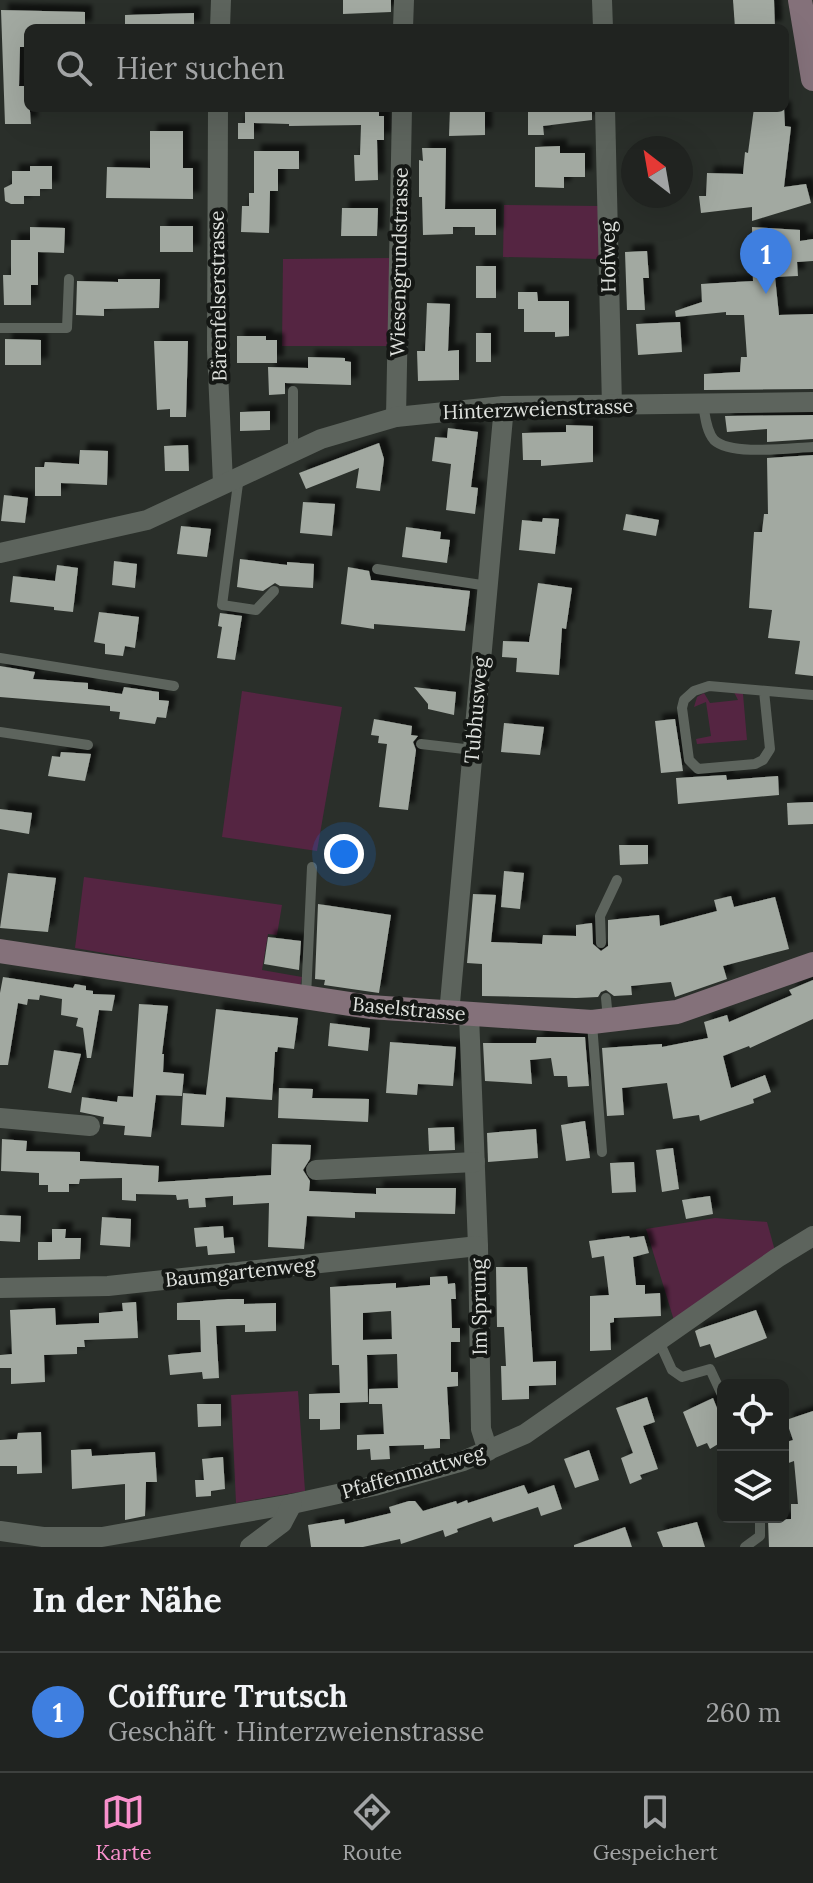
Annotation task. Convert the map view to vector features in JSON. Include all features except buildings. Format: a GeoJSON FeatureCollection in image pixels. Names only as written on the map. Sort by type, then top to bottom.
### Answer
{"type":"FeatureCollection","features":[{"type":"Feature","properties":{"kind":"street"},"geometry":{"type":"LineString","coordinates":[[220,24],[221,0]]}},
{"type":"Feature","properties":{"kind":"street"},"geometry":{"type":"LineString","coordinates":[[403,24],[404,0]]}},
{"type":"Feature","properties":{"kind":"street"},"geometry":{"type":"LineString","coordinates":[[602,0],[603,24]]}},
{"type":"Feature","properties":{"kind":"street"},"geometry":{"type":"LineString","coordinates":[[800,0],[813,76]]}},
{"type":"Feature","properties":{"kind":"street","name":"Bärenfelserstrasse"},"geometry":{"type":"LineString","coordinates":[[218,112],[217,350],[231,479]]}},
{"type":"Feature","properties":{"kind":"street","name":"Wiesengrundstrasse"},"geometry":{"type":"LineString","coordinates":[[396,417],[402,112]]}},
{"type":"Feature","properties":{"kind":"street","name":"Hofweg"},"geometry":{"type":"LineString","coordinates":[[605,112],[612,406]]}},
{"type":"Feature","properties":{"kind":"street","name":"Hinterzweienstrasse"},"geometry":{"type":"LineString","coordinates":[[0,553],[147,520],[321,439],[396,417],[504,406],[813,402]]}},
{"type":"Feature","properties":{"kind":"street","name":"Tubhusweg"},"geometry":{"type":"LineString","coordinates":[[459,1015],[473,750],[504,406]]}},
{"type":"Feature","properties":{"kind":"street","name":"Baselstrasse"},"geometry":{"type":"LineString","coordinates":[[0,951],[370,1007],[459,1015],[602,1014],[652,1017],[688,1009],[813,964]]}},
{"type":"Feature","properties":{"kind":"street","name":"Im Sprung"},"geometry":{"type":"LineString","coordinates":[[459,1015],[475,1162],[481,1429],[488,1451]]}},
{"type":"Feature","properties":{"kind":"street"},"geometry":{"type":"LineString","coordinates":[[0,1118],[90,1126]]}},
{"type":"Feature","properties":{"kind":"street"},"geometry":{"type":"LineString","coordinates":[[316,1170],[475,1162]]}},
{"type":"Feature","properties":{"kind":"street","name":"Pfaffenmattweg"},"geometry":{"type":"LineString","coordinates":[[0,1531],[43,1537],[102,1537],[292,1504],[374,1486],[463,1461],[525,1434],[658,1339],[813,1236]]}},
{"type":"Feature","properties":{"kind":"street","name":"Baumgartenweg"},"geometry":{"type":"LineString","coordinates":[[0,1288],[108,1286],[478,1246]]}},
{"type":"Feature","properties":{"kind":"street"},"geometry":{"type":"LineString","coordinates":[[250,1547],[282,1523],[292,1504]]}},
{"type":"Feature","properties":{"kind":"lane"},"geometry":{"type":"LineString","coordinates":[[0,328],[67,328],[69,279]]}},
{"type":"Feature","properties":{"kind":"lane"},"geometry":{"type":"LineString","coordinates":[[293,391],[293,452]]}},
{"type":"Feature","properties":{"kind":"lane"},"geometry":{"type":"LineString","coordinates":[[703,404],[713,439],[729,449],[813,447]]}},
{"type":"Feature","properties":{"kind":"lane"},"geometry":{"type":"LineString","coordinates":[[231,479],[222,605],[256,610],[274,591]]}},
{"type":"Feature","properties":{"kind":"lane"},"geometry":{"type":"LineString","coordinates":[[377,569],[488,586]]}},
{"type":"Feature","properties":{"kind":"lane"},"geometry":{"type":"LineString","coordinates":[[0,658],[174,686]]}},
{"type":"Feature","properties":{"kind":"lane"},"geometry":{"type":"LineString","coordinates":[[764,691],[770,749],[763,760],[755,764],[698,769],[693,766],[689,760],[682,708],[684,700],[694,691],[709,686],[813,695]]}},
{"type":"Feature","properties":{"kind":"lane"},"geometry":{"type":"LineString","coordinates":[[0,732],[88,745]]}},
{"type":"Feature","properties":{"kind":"lane"},"geometry":{"type":"LineString","coordinates":[[421,744],[473,750]]}},
{"type":"Feature","properties":{"kind":"lane"},"geometry":{"type":"LineString","coordinates":[[306,997],[312,867]]}},
{"type":"Feature","properties":{"kind":"lane"},"geometry":{"type":"LineString","coordinates":[[601,943],[600,916],[617,880]]}},
{"type":"Feature","properties":{"kind":"lane"},"geometry":{"type":"LineString","coordinates":[[602,1014],[602,1152]]}},
{"type":"Feature","properties":{"kind":"lane"},"geometry":{"type":"LineString","coordinates":[[658,1339],[672,1370],[682,1377],[710,1369],[717,1384]]}},
{"type":"Feature","properties":{"kind":"lane"},"geometry":{"type":"LineString","coordinates":[[745,1547],[760,1536],[760,1523]]}},
{"type":"Feature","properties":{"kind":"shaded area"},"geometry":{"type":"Polygon","coordinates":[[[504,205],[599,206],[599,259],[503,257],[504,205]]]}},
{"type":"Feature","properties":{"kind":"shaded area"},"geometry":{"type":"Polygon","coordinates":[[[390,258],[390,346],[282,346],[283,259],[390,258]]]}},
{"type":"Feature","properties":{"kind":"shaded area"},"geometry":{"type":"Polygon","coordinates":[[[733,690],[743,694],[747,740],[697,744],[696,739],[711,736],[706,702],[694,707],[697,697],[704,693],[710,703],[738,700],[733,690]]]}},
{"type":"Feature","properties":{"kind":"shaded area"},"geometry":{"type":"Polygon","coordinates":[[[242,691],[342,707],[317,851],[222,837],[242,691]]]}},
{"type":"Feature","properties":{"kind":"shaded area"},"geometry":{"type":"Polygon","coordinates":[[[84,877],[282,905],[277,935],[268,934],[262,970],[302,977],[300,987],[75,948],[84,877]]]}},
{"type":"Feature","properties":{"kind":"shaded area"},"geometry":{"type":"Polygon","coordinates":[[[715,1218],[767,1222],[777,1258],[676,1327],[646,1229],[715,1218]]]}},
{"type":"Feature","properties":{"kind":"shaded area"},"geometry":{"type":"Polygon","coordinates":[[[298,1391],[305,1491],[236,1503],[231,1395],[298,1391]]]}},
{"type":"Feature","properties":{"kind":"place","name":"Coiffure Trutsch"},"geometry":{"type":"Point","coordinates":[766,294]}}]}
